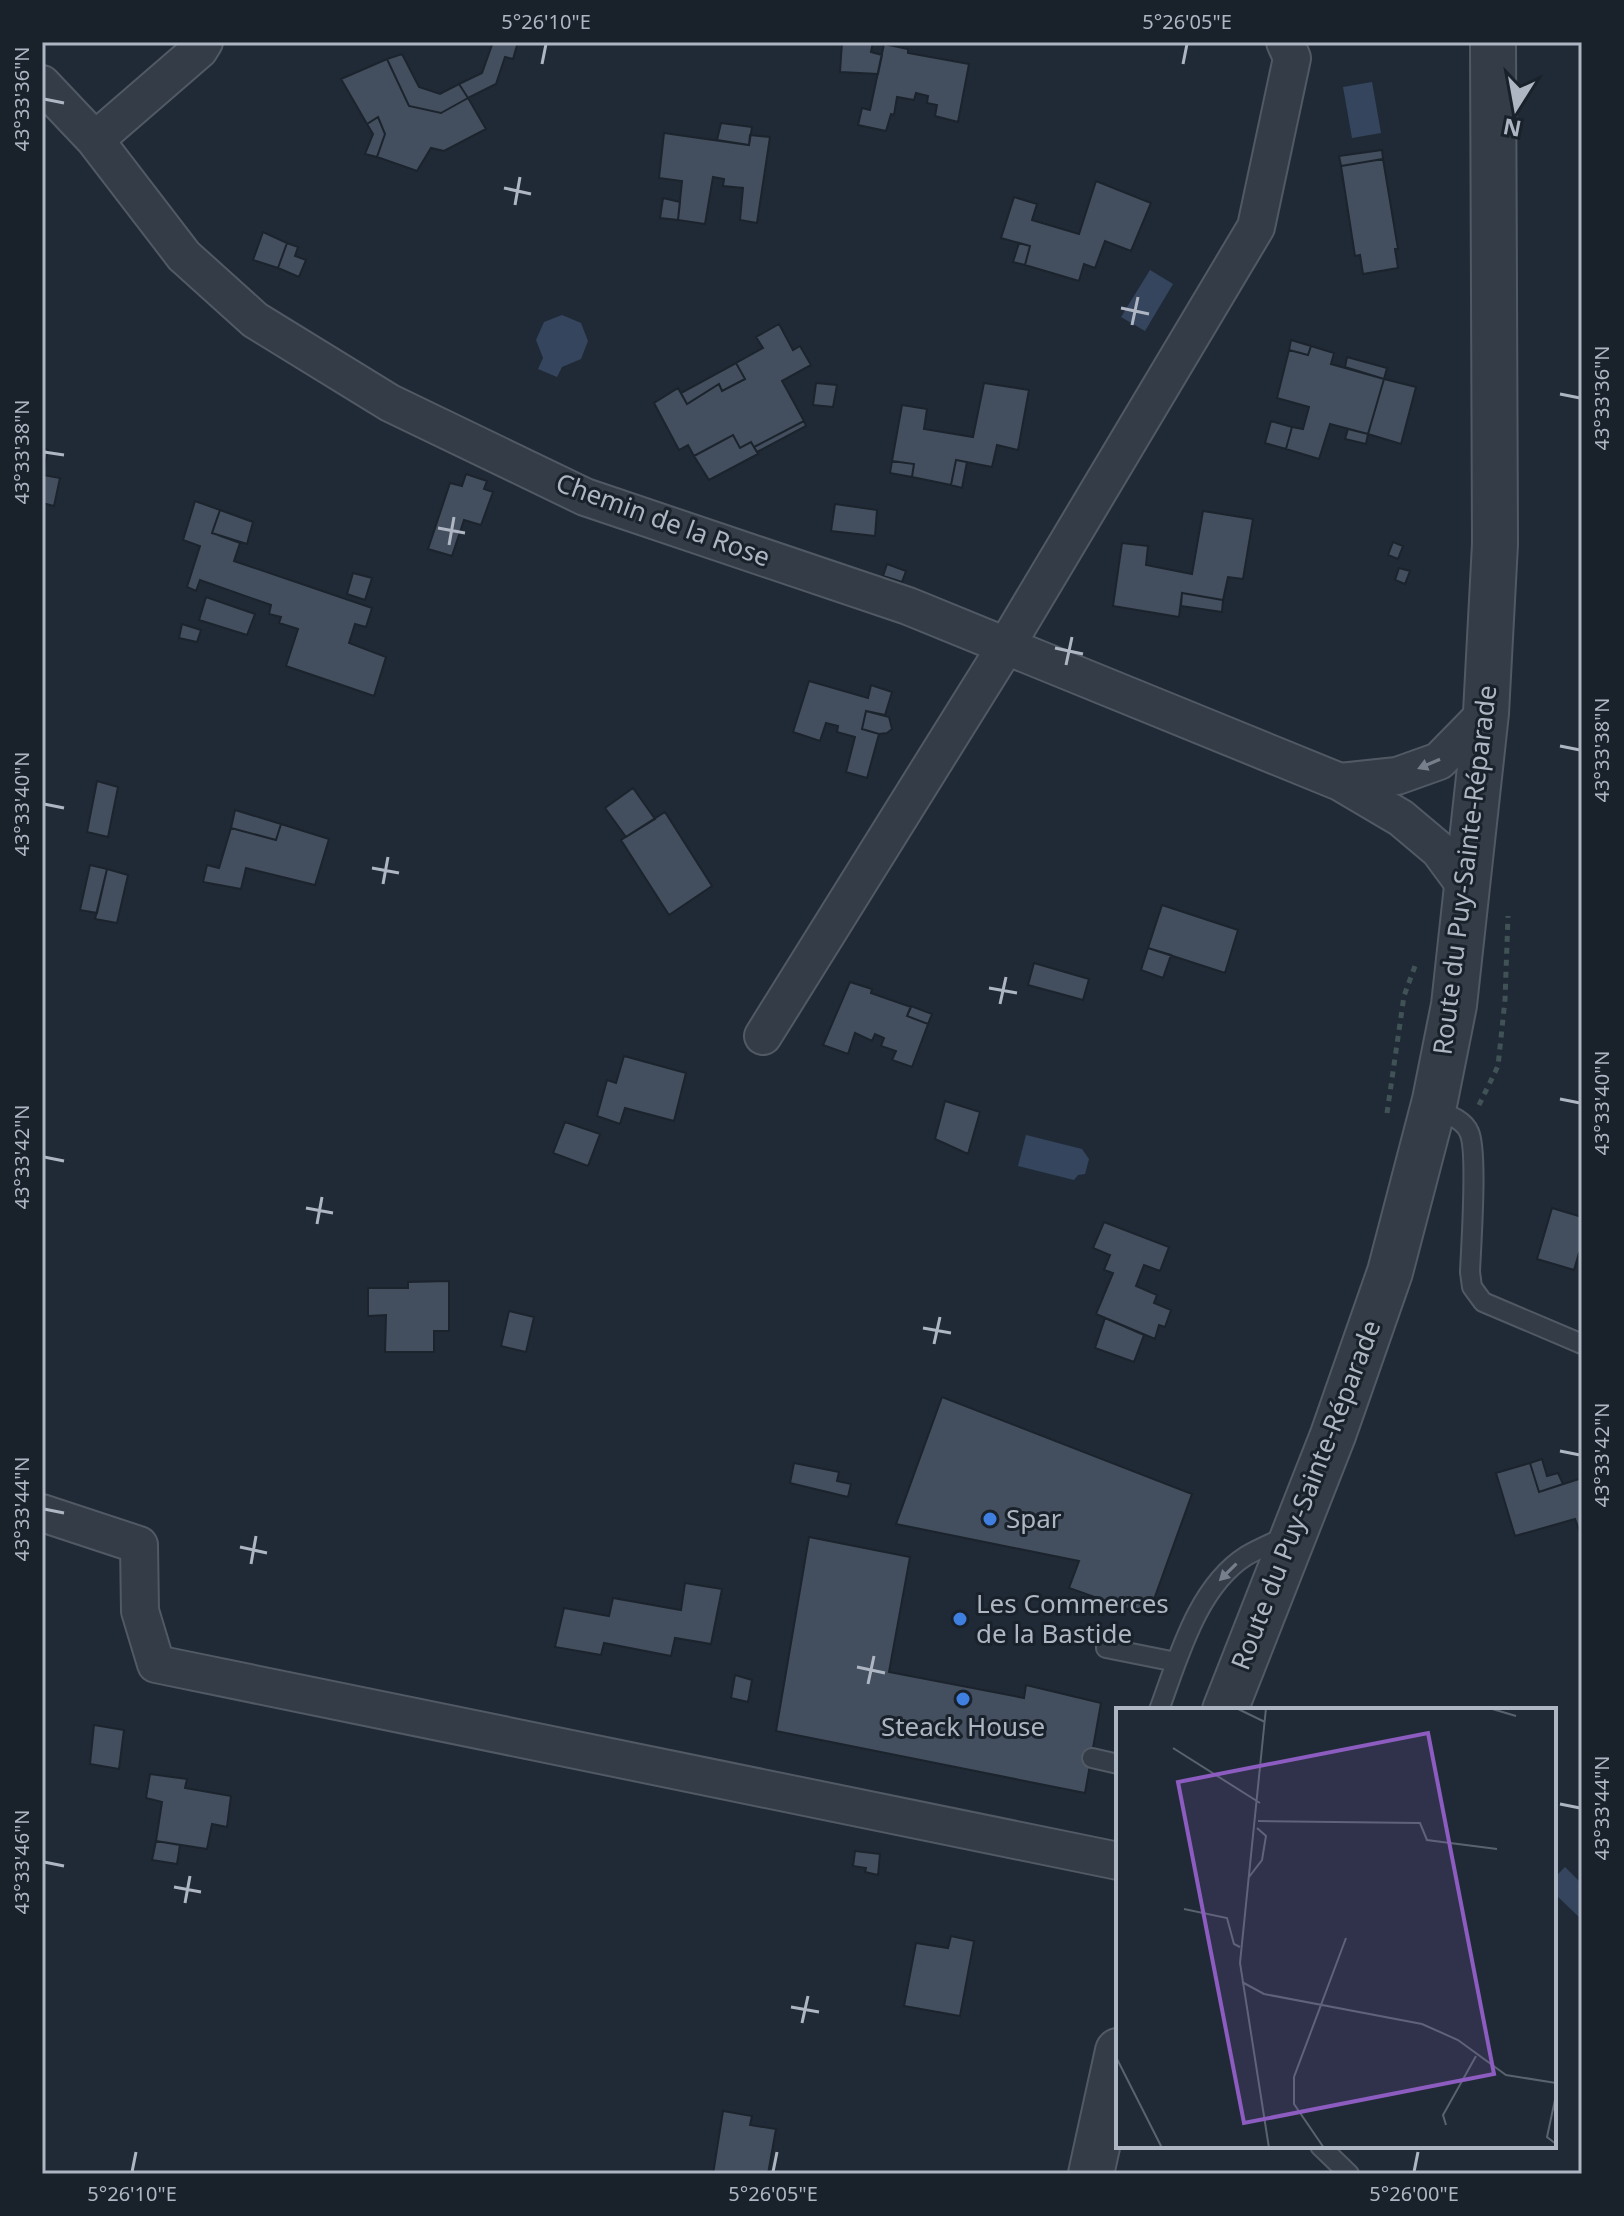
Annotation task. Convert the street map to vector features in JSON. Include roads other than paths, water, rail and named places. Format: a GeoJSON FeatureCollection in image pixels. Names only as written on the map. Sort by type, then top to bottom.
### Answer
{"type":"FeatureCollection","features":[{"type":"Feature","properties":{"kind":"street"},"geometry":{"type":"LineString","coordinates":[[95,140],[199,50],[204,42]]}},
{"type":"Feature","properties":{"kind":"street"},"geometry":{"type":"LineString","coordinates":[[763,1036],[1006,646],[1256,227],[1292,58],[1285,42]]}},
{"type":"Feature","properties":{"kind":"street","name":"Route du Puy-Sainte-Réparade"},"geometry":{"type":"LineString","coordinates":[[1226,1708],[1333,1435],[1390,1272],[1432,1108],[1454,1005],[1486,713],[1495,544],[1493,42]]}},
{"type":"Feature","properties":{"kind":"street","name":"Chemin de la Rose"},"geometry":{"type":"LineString","coordinates":[[42,84],[95,140],[184,256],[255,320],[390,403],[585,497],[908,606],[1340,782],[1410,826],[1439,850],[1467,888]]}},
{"type":"Feature","properties":{"kind":"street","name":"Chemin de la Rose"},"geometry":{"type":"LineString","coordinates":[[1340,782],[1397,776],[1439,761],[1486,713]]}},
{"type":"Feature","properties":{"kind":"street"},"geometry":{"type":"LineString","coordinates":[[42,1513],[139,1545],[140,1611],[156,1664],[1116,1861]]}},
{"type":"Feature","properties":{"kind":"street"},"geometry":{"type":"LineString","coordinates":[[1091,2174],[1116,2060]]}},
{"type":"Feature","properties":{"kind":"lane"},"geometry":{"type":"LineString","coordinates":[[1432,1108],[1459,1119],[1469,1132],[1472,1157],[1472,1287],[1483,1302],[1582,1344]]}},
{"type":"Feature","properties":{"kind":"lane"},"geometry":{"type":"LineString","coordinates":[[1160,1708],[1190,1623],[1216,1585],[1244,1557],[1295,1533]]}},
{"type":"Feature","properties":{"kind":"lane"},"geometry":{"type":"LineString","coordinates":[[1106,1648],[1176,1662]]}},
{"type":"Feature","properties":{"kind":"lane"},"geometry":{"type":"LineString","coordinates":[[1092,1758],[1116,1764]]}},
{"type":"Feature","properties":{"kind":"lane"},"geometry":{"type":"LineString","coordinates":[[1322,2148],[1349,2174]]}},
{"type":"Feature","properties":{"kind":"water"},"geometry":{"type":"Polygon","coordinates":[[[1372,82],[1381,133],[1352,138],[1343,87],[1372,82]]]}},
{"type":"Feature","properties":{"kind":"water"},"geometry":{"type":"Polygon","coordinates":[[[1150,270],[1173,284],[1145,331],[1121,317],[1150,270]]]}},
{"type":"Feature","properties":{"kind":"water"},"geometry":{"type":"Polygon","coordinates":[[[562,315],[581,323],[588,341],[581,359],[562,367],[557,377],[538,369],[543,358],[536,340],[544,322],[562,315]]]}},
{"type":"Feature","properties":{"kind":"water"},"geometry":{"type":"Polygon","coordinates":[[[1026,1135],[1082,1149],[1089,1159],[1085,1174],[1078,1175],[1074,1180],[1018,1166],[1026,1135]]]}},
{"type":"Feature","properties":{"kind":"water"},"geometry":{"type":"Polygon","coordinates":[[[1565,1867],[1582,1884],[1582,1920],[1556,1895],[1556,1876],[1565,1867]]]}},
{"type":"Feature","properties":{"kind":"place","name":"Spar"},"geometry":{"type":"Point","coordinates":[990,1519]}},
{"type":"Feature","properties":{"kind":"place","name":"Les Commerces de la Bastide"},"geometry":{"type":"Point","coordinates":[960,1619]}},
{"type":"Feature","properties":{"kind":"place","name":"Steack House"},"geometry":{"type":"Point","coordinates":[963,1699]}}]}
